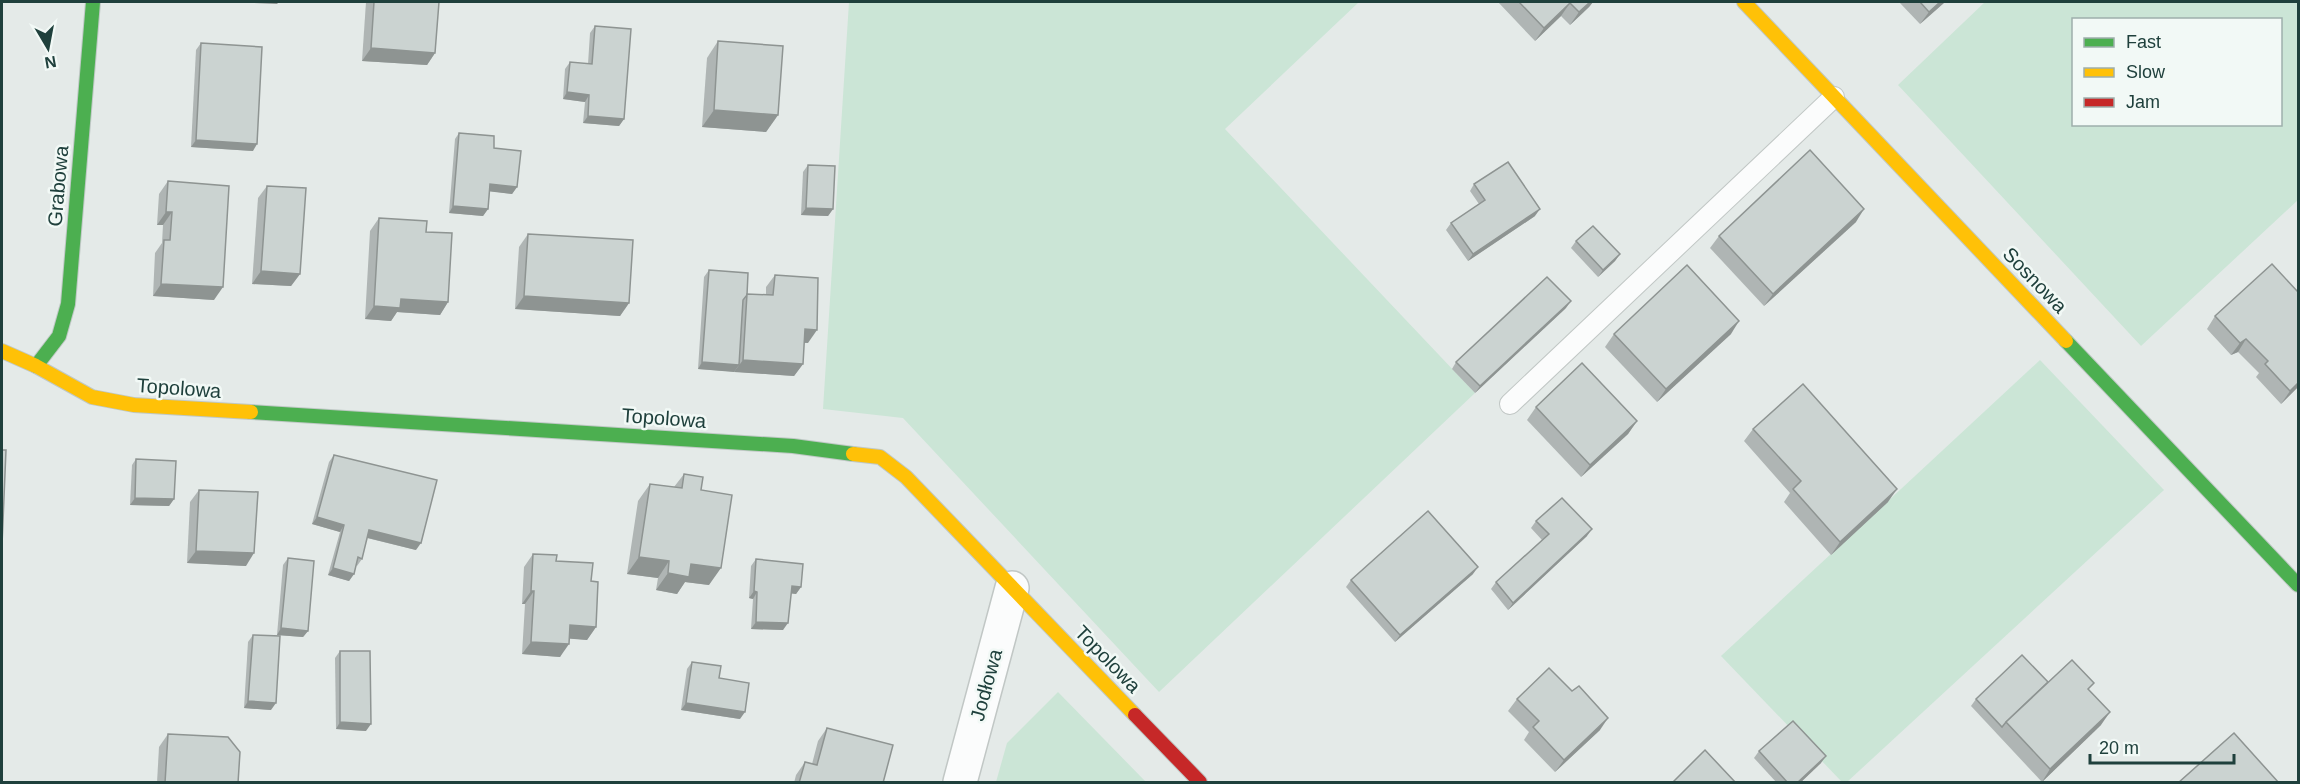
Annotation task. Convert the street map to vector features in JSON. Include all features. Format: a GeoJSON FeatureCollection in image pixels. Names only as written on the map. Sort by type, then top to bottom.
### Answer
{"type":"FeatureCollection","features":[{"type":"Feature","properties":{"kind":"street","name":"Grabowa"},"geometry":{"type":"LineString","coordinates":[[36,366],[59,336],[68,304],[93,2]]}},
{"type":"Feature","properties":{"kind":"street","name":"Sosnowa"},"geometry":{"type":"LineString","coordinates":[[1744,2],[2298,585]]}},
{"type":"Feature","properties":{"kind":"street","name":"Topolowa"},"geometry":{"type":"LineString","coordinates":[[2,351],[36,366],[92,398],[134,405],[793,446],[880,457],[906,477],[1200,783]]}},
{"type":"Feature","properties":{"kind":"street","name":"Jodłowa"},"geometry":{"type":"LineString","coordinates":[[960,783],[1012,588]]}},
{"type":"Feature","properties":{"kind":"lane"},"geometry":{"type":"LineString","coordinates":[[1510,404],[1834,97]]}},
{"type":"Feature","properties":{"kind":"green space"},"geometry":{"type":"Polygon","coordinates":[[[849,2],[1359,2],[1225,129],[1475,393],[1159,692],[903,418],[823,409],[849,2]]]}},
{"type":"Feature","properties":{"kind":"green space"},"geometry":{"type":"Polygon","coordinates":[[[1985,2],[2298,2],[2298,200],[2141,346],[1898,85],[1985,2]]]}},
{"type":"Feature","properties":{"kind":"green space"},"geometry":{"type":"Polygon","coordinates":[[[2040,360],[2164,490],[1847,782],[1842,782],[1721,656],[2040,360]]]}},
{"type":"Feature","properties":{"kind":"green space"},"geometry":{"type":"Polygon","coordinates":[[[1058,692],[1146,782],[996,782],[1007,743],[1058,692]]]}},
{"type":"Feature","properties":{"kind":"building"},"geometry":{"type":"Polygon","coordinates":[[[374,2],[439,2],[435,53],[371,48],[374,2]]]}},
{"type":"Feature","properties":{"kind":"building"},"geometry":{"type":"Polygon","coordinates":[[[1519,2],[1590,2],[1579,12],[1570,3],[1544,28],[1519,2]]]}},
{"type":"Feature","properties":{"kind":"building"},"geometry":{"type":"Polygon","coordinates":[[[1920,2],[1940,2],[1929,12],[1920,2]]]}},
{"type":"Feature","properties":{"kind":"building"},"geometry":{"type":"Polygon","coordinates":[[[595,26],[631,29],[624,119],[588,116],[589,95],[567,92],[570,62],[592,64],[595,26]]]}},
{"type":"Feature","properties":{"kind":"building"},"geometry":{"type":"Polygon","coordinates":[[[718,41],[783,46],[778,115],[714,110],[718,41]]]}},
{"type":"Feature","properties":{"kind":"building"},"geometry":{"type":"Polygon","coordinates":[[[201,43],[262,47],[257,144],[196,140],[201,43]]]}},
{"type":"Feature","properties":{"kind":"building"},"geometry":{"type":"Polygon","coordinates":[[[459,133],[494,136],[494,148],[521,151],[517,187],[490,184],[488,209],[453,206],[459,133]]]}},
{"type":"Feature","properties":{"kind":"building"},"geometry":{"type":"Polygon","coordinates":[[[1810,150],[1864,209],[1773,294],[1719,236],[1810,150]]]}},
{"type":"Feature","properties":{"kind":"building"},"geometry":{"type":"Polygon","coordinates":[[[1508,162],[1540,209],[1473,254],[1451,223],[1485,200],[1474,184],[1508,162]]]}},
{"type":"Feature","properties":{"kind":"building"},"geometry":{"type":"Polygon","coordinates":[[[808,165],[835,166],[833,209],[806,208],[808,165]]]}},
{"type":"Feature","properties":{"kind":"building"},"geometry":{"type":"Polygon","coordinates":[[[168,181],[229,186],[223,287],[161,284],[164,240],[170,240],[172,212],[166,212],[168,181]]]}},
{"type":"Feature","properties":{"kind":"building"},"geometry":{"type":"Polygon","coordinates":[[[267,186],[306,188],[300,274],[261,271],[267,186]]]}},
{"type":"Feature","properties":{"kind":"building"},"geometry":{"type":"Polygon","coordinates":[[[379,218],[427,221],[426,232],[452,233],[448,302],[401,299],[400,308],[374,306],[379,218]]]}},
{"type":"Feature","properties":{"kind":"building"},"geometry":{"type":"Polygon","coordinates":[[[1593,226],[1620,254],[1603,270],[1576,241],[1593,226]]]}},
{"type":"Feature","properties":{"kind":"building"},"geometry":{"type":"Polygon","coordinates":[[[528,234],[633,240],[629,303],[524,296],[528,234]]]}},
{"type":"Feature","properties":{"kind":"building"},"geometry":{"type":"Polygon","coordinates":[[[2272,264],[2298,292],[2298,383],[2290,391],[2265,364],[2268,361],[2246,339],[2240,343],[2215,316],[2272,264]]]}},
{"type":"Feature","properties":{"kind":"building"},"geometry":{"type":"Polygon","coordinates":[[[1687,265],[1739,321],[1666,389],[1614,334],[1687,265]]]}},
{"type":"Feature","properties":{"kind":"building"},"geometry":{"type":"Polygon","coordinates":[[[709,270],[748,273],[747,295],[743,300],[739,365],[702,362],[709,270]]]}},
{"type":"Feature","properties":{"kind":"building"},"geometry":{"type":"Polygon","coordinates":[[[775,275],[818,278],[817,330],[805,329],[803,364],[743,360],[747,294],[773,295],[775,275]]]}},
{"type":"Feature","properties":{"kind":"building"},"geometry":{"type":"Polygon","coordinates":[[[1547,277],[1571,301],[1480,386],[1456,362],[1547,277]]]}},
{"type":"Feature","properties":{"kind":"building"},"geometry":{"type":"Polygon","coordinates":[[[1582,363],[1637,421],[1590,465],[1536,407],[1582,363]]]}},
{"type":"Feature","properties":{"kind":"building"},"geometry":{"type":"Polygon","coordinates":[[[1803,384],[1897,489],[1840,542],[1793,489],[1801,481],[1753,429],[1803,384]]]}},
{"type":"Feature","properties":{"kind":"building"},"geometry":{"type":"Polygon","coordinates":[[[2,450],[6,450],[2,545],[2,450]]]}},
{"type":"Feature","properties":{"kind":"building"},"geometry":{"type":"Polygon","coordinates":[[[334,455],[437,480],[421,543],[369,530],[362,559],[358,557],[354,574],[333,568],[344,525],[317,517],[334,455]]]}},
{"type":"Feature","properties":{"kind":"building"},"geometry":{"type":"Polygon","coordinates":[[[136,459],[176,461],[174,499],[135,498],[136,459]]]}},
{"type":"Feature","properties":{"kind":"building"},"geometry":{"type":"Polygon","coordinates":[[[684,474],[703,477],[701,490],[732,495],[721,568],[691,564],[689,577],[668,573],[669,561],[639,557],[650,484],[682,488],[684,474]]]}},
{"type":"Feature","properties":{"kind":"building"},"geometry":{"type":"Polygon","coordinates":[[[199,490],[258,492],[254,553],[196,551],[199,490]]]}},
{"type":"Feature","properties":{"kind":"building"},"geometry":{"type":"Polygon","coordinates":[[[1562,498],[1592,529],[1513,603],[1496,582],[1549,534],[1536,521],[1562,498]]]}},
{"type":"Feature","properties":{"kind":"building"},"geometry":{"type":"Polygon","coordinates":[[[1428,511],[1478,567],[1400,635],[1351,580],[1428,511]]]}},
{"type":"Feature","properties":{"kind":"building"},"geometry":{"type":"Polygon","coordinates":[[[533,554],[557,555],[556,561],[593,563],[591,581],[598,582],[596,627],[570,625],[569,644],[531,642],[534,591],[531,591],[533,554]]]}},
{"type":"Feature","properties":{"kind":"building"},"geometry":{"type":"Polygon","coordinates":[[[288,558],[314,561],[308,631],[281,628],[288,558]]]}},
{"type":"Feature","properties":{"kind":"building"},"geometry":{"type":"Polygon","coordinates":[[[756,559],[803,564],[801,587],[792,586],[788,623],[756,622],[757,592],[754,591],[756,559]]]}},
{"type":"Feature","properties":{"kind":"building"},"geometry":{"type":"Polygon","coordinates":[[[253,635],[280,636],[276,703],[248,701],[253,635]]]}},
{"type":"Feature","properties":{"kind":"building"},"geometry":{"type":"Polygon","coordinates":[[[340,651],[370,651],[371,724],[340,722],[340,651]]]}},
{"type":"Feature","properties":{"kind":"building"},"geometry":{"type":"Polygon","coordinates":[[[2022,655],[2048,682],[2002,727],[1976,699],[2022,655]]]}},
{"type":"Feature","properties":{"kind":"building"},"geometry":{"type":"Polygon","coordinates":[[[2072,660],[2094,683],[2088,689],[2110,712],[2050,769],[2006,722],[2072,660]]]}},
{"type":"Feature","properties":{"kind":"building"},"geometry":{"type":"Polygon","coordinates":[[[692,662],[721,666],[719,678],[749,683],[745,712],[686,703],[692,662]]]}},
{"type":"Feature","properties":{"kind":"building"},"geometry":{"type":"Polygon","coordinates":[[[1549,668],[1572,691],[1579,686],[1608,718],[1564,760],[1533,727],[1539,721],[1517,699],[1549,668]]]}},
{"type":"Feature","properties":{"kind":"building"},"geometry":{"type":"Polygon","coordinates":[[[1793,721],[1826,756],[1797,783],[1788,783],[1759,751],[1793,721]]]}},
{"type":"Feature","properties":{"kind":"building"},"geometry":{"type":"Polygon","coordinates":[[[827,728],[893,745],[883,783],[799,783],[805,762],[817,765],[827,728]]]}},
{"type":"Feature","properties":{"kind":"building"},"geometry":{"type":"Polygon","coordinates":[[[2234,733],[2279,783],[2178,783],[2234,733]]]}},
{"type":"Feature","properties":{"kind":"building"},"geometry":{"type":"Polygon","coordinates":[[[168,734],[228,737],[240,752],[238,783],[165,783],[168,734]]]}},
{"type":"Feature","properties":{"kind":"building"},"geometry":{"type":"Polygon","coordinates":[[[1705,750],[1736,783],[1672,783],[1705,750]]]}},
{"type":"Feature","properties":{"kind":"traffic: fast"},"geometry":{"type":"LineString","coordinates":[[36,366],[59,336],[68,304],[93,2]]}},
{"type":"Feature","properties":{"kind":"traffic: fast"},"geometry":{"type":"LineString","coordinates":[[2066,341],[2298,585]]}},
{"type":"Feature","properties":{"kind":"traffic: fast"},"geometry":{"type":"LineString","coordinates":[[251,412],[793,446],[853,454]]}},
{"type":"Feature","properties":{"kind":"traffic: slow"},"geometry":{"type":"LineString","coordinates":[[1744,2],[2066,341]]}},
{"type":"Feature","properties":{"kind":"traffic: slow"},"geometry":{"type":"LineString","coordinates":[[2,351],[36,366],[92,397],[134,405],[251,412]]}},
{"type":"Feature","properties":{"kind":"traffic: slow"},"geometry":{"type":"LineString","coordinates":[[853,454],[880,457],[906,477],[1135,715]]}},
{"type":"Feature","properties":{"kind":"traffic: jam"},"geometry":{"type":"LineString","coordinates":[[1135,715],[1200,782]]}}]}
